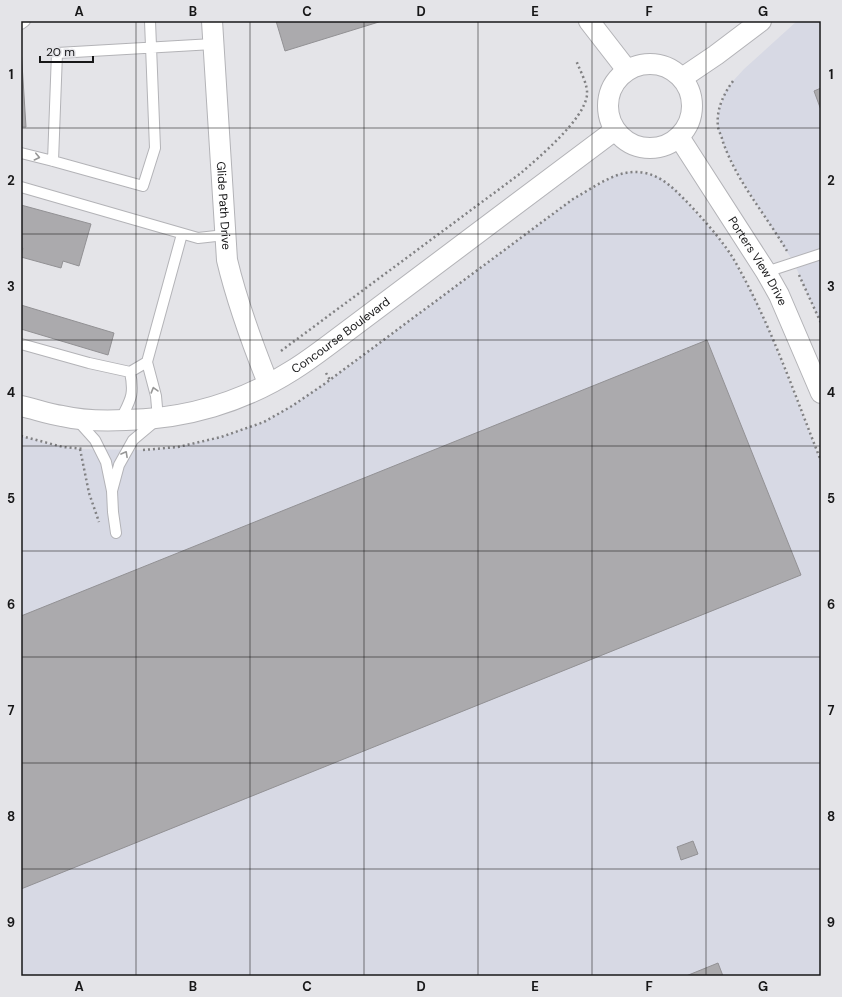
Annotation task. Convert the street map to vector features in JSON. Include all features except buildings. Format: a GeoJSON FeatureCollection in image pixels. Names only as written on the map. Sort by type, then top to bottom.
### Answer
{"type":"FeatureCollection","features":[{"type":"Feature","properties":{"kind":"street","name":"Glide Path Drive"},"geometry":{"type":"LineString","coordinates":[[212,21],[227,260],[233,287],[268,384]]}},
{"type":"Feature","properties":{"kind":"street"},"geometry":{"type":"LineString","coordinates":[[589,21],[627,70]]}},
{"type":"Feature","properties":{"kind":"street"},"geometry":{"type":"LineString","coordinates":[[682,78],[716,55],[761,21]]}},
{"type":"Feature","properties":{"kind":"street"},"geometry":{"type":"LineString","coordinates":[[648,63],[662,65],[675,72],[682,78],[691,96],[692,109],[689,122],[679,136],[671,143],[659,148],[645,148],[632,145],[621,138],[612,127],[608,114],[607,99],[612,86],[621,74],[633,66],[648,63]]}},
{"type":"Feature","properties":{"kind":"street","name":"Concourse Boulevard"},"geometry":{"type":"LineString","coordinates":[[21,406],[63,417],[106,421],[158,419],[215,407],[268,384],[292,370],[330,344],[615,130]]}},
{"type":"Feature","properties":{"kind":"street","name":"Porters View Drive"},"geometry":{"type":"LineString","coordinates":[[679,136],[766,272],[779,295],[821,393]]}},
{"type":"Feature","properties":{"kind":"lane"},"geometry":{"type":"LineString","coordinates":[[21,24],[26,21]]}},
{"type":"Feature","properties":{"kind":"lane"},"geometry":{"type":"LineString","coordinates":[[21,153],[143,186],[155,148],[150,21]]}},
{"type":"Feature","properties":{"kind":"lane"},"geometry":{"type":"LineString","coordinates":[[53,161],[57,54],[213,44]]}},
{"type":"Feature","properties":{"kind":"lane"},"geometry":{"type":"LineString","coordinates":[[21,187],[198,238],[225,235]]}},
{"type":"Feature","properties":{"kind":"lane"},"geometry":{"type":"LineString","coordinates":[[112,490],[119,465],[133,440],[158,419],[156,396],[147,362],[182,234]]}},
{"type":"Feature","properties":{"kind":"lane"},"geometry":{"type":"LineString","coordinates":[[766,272],[821,254]]}},
{"type":"Feature","properties":{"kind":"lane"},"geometry":{"type":"LineString","coordinates":[[21,344],[89,363],[130,372],[147,362]]}},
{"type":"Feature","properties":{"kind":"lane"},"geometry":{"type":"LineString","coordinates":[[120,420],[132,395],[130,372]]}},
{"type":"Feature","properties":{"kind":"lane"},"geometry":{"type":"LineString","coordinates":[[75,418],[95,440],[106,462],[112,490],[112,512],[116,533]]}},
{"type":"Feature","properties":{"kind":"path"},"geometry":{"type":"LineString","coordinates":[[281,351],[521,172],[542,154],[568,128],[579,114],[586,100],[587,88],[576,60]]}},
{"type":"Feature","properties":{"kind":"path"},"geometry":{"type":"LineString","coordinates":[[733,81],[725,92],[719,111],[718,128],[727,153],[744,185],[794,263],[821,323]]}},
{"type":"Feature","properties":{"kind":"path"},"geometry":{"type":"LineString","coordinates":[[138,450],[178,447],[221,437],[264,422],[292,406],[330,380],[573,199],[616,175],[629,172],[644,173],[659,177],[675,189],[717,236],[732,257],[755,300],[770,333],[821,462]]}},
{"type":"Feature","properties":{"kind":"path"},"geometry":{"type":"LineString","coordinates":[[326,373],[330,380]]}},
{"type":"Feature","properties":{"kind":"path"},"geometry":{"type":"LineString","coordinates":[[21,436],[45,443],[89,450]]}},
{"type":"Feature","properties":{"kind":"path"},"geometry":{"type":"LineString","coordinates":[[80,449],[90,493],[101,528]]}},
{"type":"Feature","properties":{"kind":"shaded area"},"geometry":{"type":"Polygon","coordinates":[[[797,21],[821,21],[821,324],[794,263],[745,185],[727,153],[718,128],[719,111],[725,92],[733,81],[744,69],[797,21]]]}},
{"type":"Feature","properties":{"kind":"shaded area"},"geometry":{"type":"Polygon","coordinates":[[[629,172],[644,173],[659,177],[675,189],[717,236],[732,257],[755,299],[770,333],[821,462],[821,976],[21,976],[21,436],[74,449],[149,450],[178,447],[221,437],[264,422],[292,406],[330,380],[573,199],[616,175],[629,172]]]}}]}
